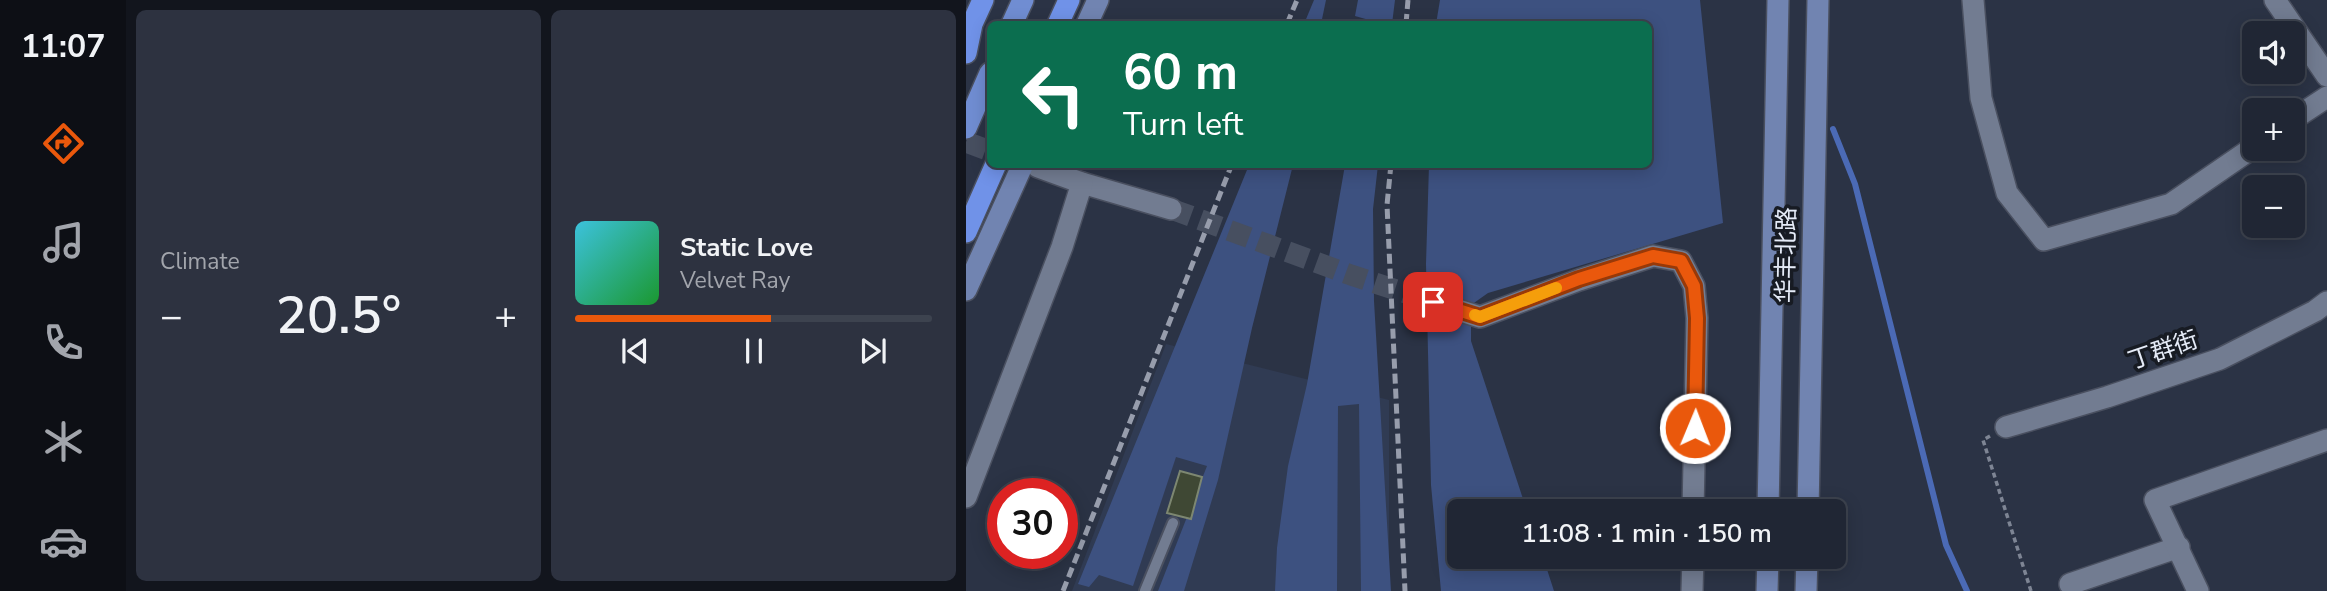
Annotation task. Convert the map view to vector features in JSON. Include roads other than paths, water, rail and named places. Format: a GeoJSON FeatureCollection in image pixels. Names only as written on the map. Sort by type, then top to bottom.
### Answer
{"type":"FeatureCollection","features":[{"type":"Feature","properties":{"kind":"highway"},"geometry":{"type":"LineString","coordinates":[[966,52],[969,31],[983,0]]}},
{"type":"Feature","properties":{"kind":"highway"},"geometry":{"type":"LineString","coordinates":[[1059,21],[1069,0]]}},
{"type":"Feature","properties":{"kind":"highway"},"geometry":{"type":"LineString","coordinates":[[966,232],[994,168]]}},
{"type":"Feature","properties":{"kind":"main road"},"geometry":{"type":"LineString","coordinates":[[1013,21],[1023,0]]}},
{"type":"Feature","properties":{"kind":"main road"},"geometry":{"type":"LineString","coordinates":[[1088,21],[1098,0]]}},
{"type":"Feature","properties":{"kind":"main road","name":"华丰北路"},"geometry":{"type":"LineString","coordinates":[[1768,499],[1778,0]]}},
{"type":"Feature","properties":{"kind":"main road","name":"华丰北路"},"geometry":{"type":"LineString","coordinates":[[1808,499],[1818,0]]}},
{"type":"Feature","properties":{"kind":"main road"},"geometry":{"type":"LineString","coordinates":[[966,128],[987,80]]}},
{"type":"Feature","properties":{"kind":"main road"},"geometry":{"type":"LineString","coordinates":[[966,290],[1030,168]]}},
{"type":"Feature","properties":{"kind":"main road"},"geometry":{"type":"LineString","coordinates":[[1767,591],[1768,569]]}},
{"type":"Feature","properties":{"kind":"main road"},"geometry":{"type":"LineString","coordinates":[[1806,591],[1807,569]]}},
{"type":"Feature","properties":{"kind":"street"},"geometry":{"type":"LineString","coordinates":[[1973,0],[1980,98],[2007,192],[2045,240],[2171,204],[2242,155]]}},
{"type":"Feature","properties":{"kind":"street"},"geometry":{"type":"LineString","coordinates":[[2275,0],[2327,76]]}},
{"type":"Feature","properties":{"kind":"street"},"geometry":{"type":"LineString","coordinates":[[2305,111],[2327,97]]}},
{"type":"Feature","properties":{"kind":"street"},"geometry":{"type":"LineString","coordinates":[[1037,168],[1171,209]]}},
{"type":"Feature","properties":{"kind":"street"},"geometry":{"type":"LineString","coordinates":[[966,497],[1062,247],[1082,183]]}},
{"type":"Feature","properties":{"kind":"street"},"geometry":{"type":"LineString","coordinates":[[1433,302],[1480,317],[1579,279],[1653,256],[1681,261],[1694,286],[1697,318],[1693,499]]}},
{"type":"Feature","properties":{"kind":"street","name":"丁群街"},"geometry":{"type":"LineString","coordinates":[[2006,427],[2220,359],[2315,311],[2327,302]]}},
{"type":"Feature","properties":{"kind":"street"},"geometry":{"type":"LineString","coordinates":[[2198,591],[2155,500],[2327,440]]}},
{"type":"Feature","properties":{"kind":"street"},"geometry":{"type":"LineString","coordinates":[[2070,584],[2179,547]]}},
{"type":"Feature","properties":{"kind":"street"},"geometry":{"type":"LineString","coordinates":[[1692,591],[1693,569]]}},
{"type":"Feature","properties":{"kind":"lane"},"geometry":{"type":"LineString","coordinates":[[1145,591],[1173,523]]}},
{"type":"Feature","properties":{"kind":"waterway"},"geometry":{"type":"LineString","coordinates":[[1833,129],[1855,184],[1946,545],[1967,591]]}},
{"type":"Feature","properties":{"kind":"tunnel"},"geometry":{"type":"LineString","coordinates":[[966,142],[987,150]]}},
{"type":"Feature","properties":{"kind":"tunnel"},"geometry":{"type":"LineString","coordinates":[[1171,209],[1433,302]]}},
{"type":"Feature","properties":{"kind":"railway"},"geometry":{"type":"LineString","coordinates":[[1288,21],[1297,0]]}},
{"type":"Feature","properties":{"kind":"railway"},"geometry":{"type":"LineString","coordinates":[[1406,21],[1408,0]]}},
{"type":"Feature","properties":{"kind":"railway"},"geometry":{"type":"LineString","coordinates":[[1063,591],[1230,168]]}},
{"type":"Feature","properties":{"kind":"railway"},"geometry":{"type":"LineString","coordinates":[[1391,168],[1387,205],[1405,591]]}}]}
